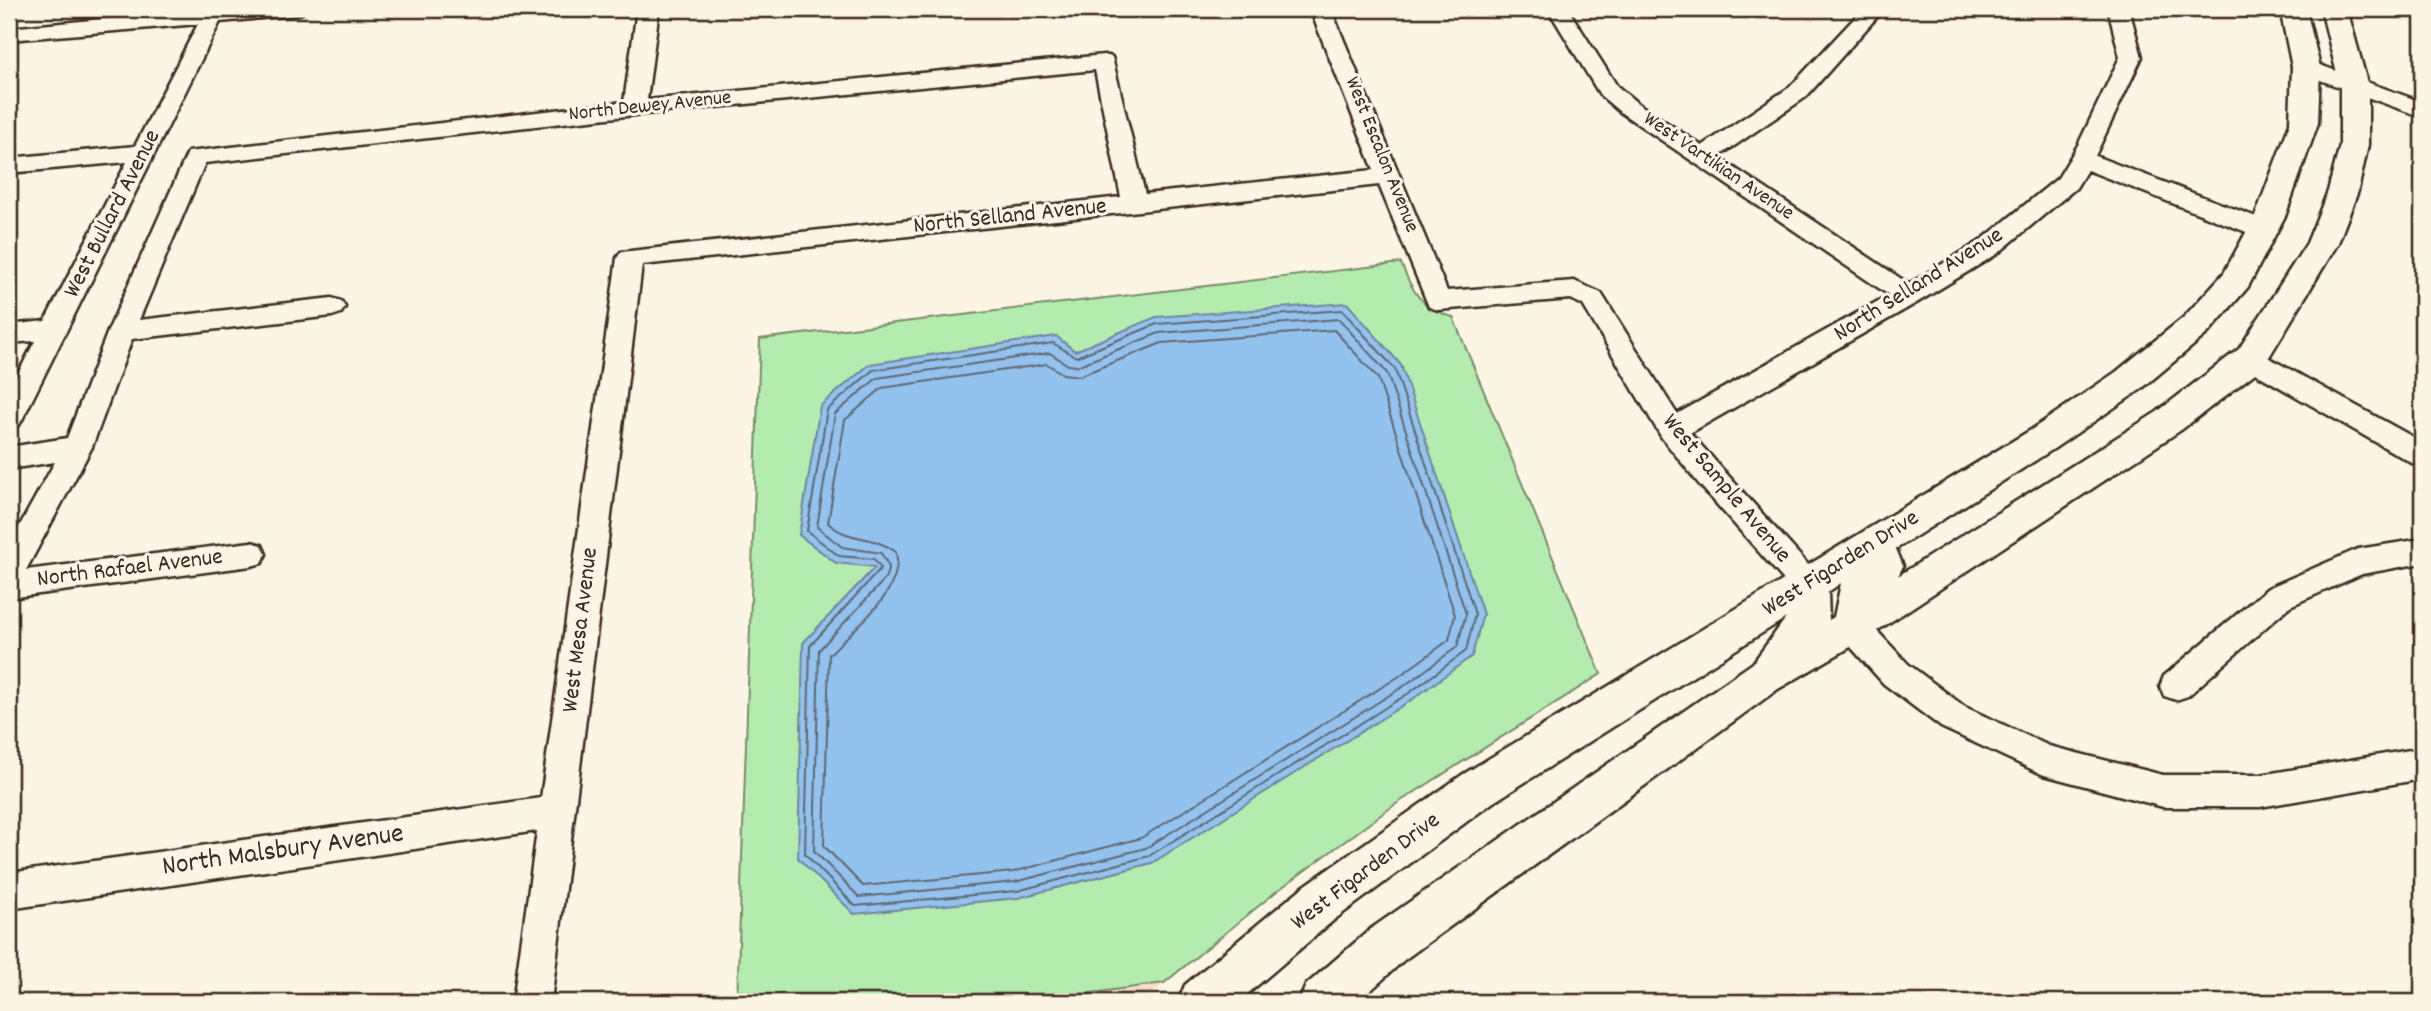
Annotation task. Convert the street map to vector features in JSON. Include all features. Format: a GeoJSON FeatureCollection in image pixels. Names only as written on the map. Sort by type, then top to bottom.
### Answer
{"type":"FeatureCollection","features":[{"type":"Feature","properties":{"kind":"main road","name":"West Figarden Drive"},"geometry":{"type":"LineString","coordinates":[[1202,1002],[1319,903],[1477,789],[2043,439],[2128,381],[2205,316],[2237,279],[2267,222],[2304,123],[2306,67],[2293,9]]}},
{"type":"Feature","properties":{"kind":"main road"},"geometry":{"type":"LineString","coordinates":[[1323,1002],[1388,944],[1627,772],[1764,677],[1852,626],[2169,421],[2251,358],[2322,243],[2343,191],[2354,145],[2354,86],[2334,9]]}},
{"type":"Feature","properties":{"kind":"main road"},"geometry":{"type":"LineString","coordinates":[[2267,222],[2287,237],[2292,251],[2295,288]]}},
{"type":"Feature","properties":{"kind":"main road"},"geometry":{"type":"LineString","coordinates":[[1852,626],[1857,590],[1884,566],[1875,542]]}},
{"type":"Feature","properties":{"kind":"main road"},"geometry":{"type":"LineString","coordinates":[[1764,677],[1811,616],[1808,586]]}},
{"type":"Feature","properties":{"kind":"street"},"geometry":{"type":"LineString","coordinates":[[9,34],[214,12],[295,9]]}},
{"type":"Feature","properties":{"kind":"street"},"geometry":{"type":"LineString","coordinates":[[635,108],[648,9]]}},
{"type":"Feature","properties":{"kind":"street","name":"West Escalon Avenue"},"geometry":{"type":"LineString","coordinates":[[1321,9],[1438,301],[1574,290]]}},
{"type":"Feature","properties":{"kind":"street","name":"West Vartikian Avenue"},"geometry":{"type":"LineString","coordinates":[[1558,9],[1608,90],[1628,107],[1909,296]]}},
{"type":"Feature","properties":{"kind":"street","name":"North Selland Avenue"},"geometry":{"type":"LineString","coordinates":[[1672,430],[1909,296],[1987,248],[2067,183],[2086,152],[2131,57],[2119,9]]}},
{"type":"Feature","properties":{"kind":"street"},"geometry":{"type":"LineString","coordinates":[[1703,156],[1798,92],[1870,10]]}},
{"type":"Feature","properties":{"kind":"street","name":"West Bullard Avenue"},"geometry":{"type":"LineString","coordinates":[[9,418],[214,12]]}},
{"type":"Feature","properties":{"kind":"street","name":"North Dewey Avenue"},"geometry":{"type":"LineString","coordinates":[[196,157],[635,108],[1104,62],[1135,204]]}},
{"type":"Feature","properties":{"kind":"street"},"geometry":{"type":"LineString","coordinates":[[2306,67],[2422,110]]}},
{"type":"Feature","properties":{"kind":"street"},"geometry":{"type":"LineString","coordinates":[[2086,152],[2267,222]]}},
{"type":"Feature","properties":{"kind":"street"},"geometry":{"type":"LineString","coordinates":[[9,165],[144,153]]}},
{"type":"Feature","properties":{"kind":"street","name":"West Bullard Avenue"},"geometry":{"type":"LineString","coordinates":[[9,573],[78,447],[121,331],[196,157]]}},
{"type":"Feature","properties":{"kind":"street","name":"North Selland Avenue"},"geometry":{"type":"LineString","coordinates":[[630,258],[1390,176]]}},
{"type":"Feature","properties":{"kind":"street","name":"West Mesa Avenue"},"geometry":{"type":"LineString","coordinates":[[532,1002],[630,258]]}},
{"type":"Feature","properties":{"kind":"street","name":"West Sample Avenue"},"geometry":{"type":"LineString","coordinates":[[1574,290],[1592,299],[1672,430],[1709,476],[1808,586]]}},
{"type":"Feature","properties":{"kind":"street"},"geometry":{"type":"LineString","coordinates":[[121,331],[332,307]]}},
{"type":"Feature","properties":{"kind":"street"},"geometry":{"type":"LineString","coordinates":[[9,334],[55,329]]}},
{"type":"Feature","properties":{"kind":"street"},"geometry":{"type":"LineString","coordinates":[[2251,358],[2422,455]]}},
{"type":"Feature","properties":{"kind":"street"},"geometry":{"type":"LineString","coordinates":[[9,458],[78,447]]}},
{"type":"Feature","properties":{"kind":"street"},"geometry":{"type":"LineString","coordinates":[[2176,685],[2279,597],[2358,562],[2422,551]]}},
{"type":"Feature","properties":{"kind":"street","name":"North Rafael Avenue"},"geometry":{"type":"LineString","coordinates":[[9,585],[251,554]]}},
{"type":"Feature","properties":{"kind":"street"},"geometry":{"type":"LineString","coordinates":[[1852,626],[1896,674],[1953,717],[2044,760],[2163,791],[2260,791],[2422,764]]}},
{"type":"Feature","properties":{"kind":"street","name":"North Malsbury Avenue"},"geometry":{"type":"LineString","coordinates":[[9,891],[557,812]]}},
{"type":"Feature","properties":{"kind":"shaded area"},"geometry":{"type":"Polygon","coordinates":[[[1164,983],[1142,1002],[1026,1002],[1164,983]]]}},
{"type":"Feature","properties":{"kind":"green space"},"geometry":{"type":"Polygon","coordinates":[[[1401,263],[1409,283],[1420,298],[1433,309],[1453,317],[1601,674],[1393,806],[1277,891],[1164,983],[1026,1002],[737,1002],[760,339],[1401,263]]]}},
{"type":"Feature","properties":{"kind":"water"},"geometry":{"type":"Polygon","coordinates":[[[1347,303],[1401,365],[1483,614],[1472,656],[1413,699],[1152,863],[1018,898],[854,914],[798,858],[803,643],[875,567],[836,563],[799,535],[820,406],[870,364],[1056,336],[1075,351],[1156,317],[1347,303]]]}}]}
